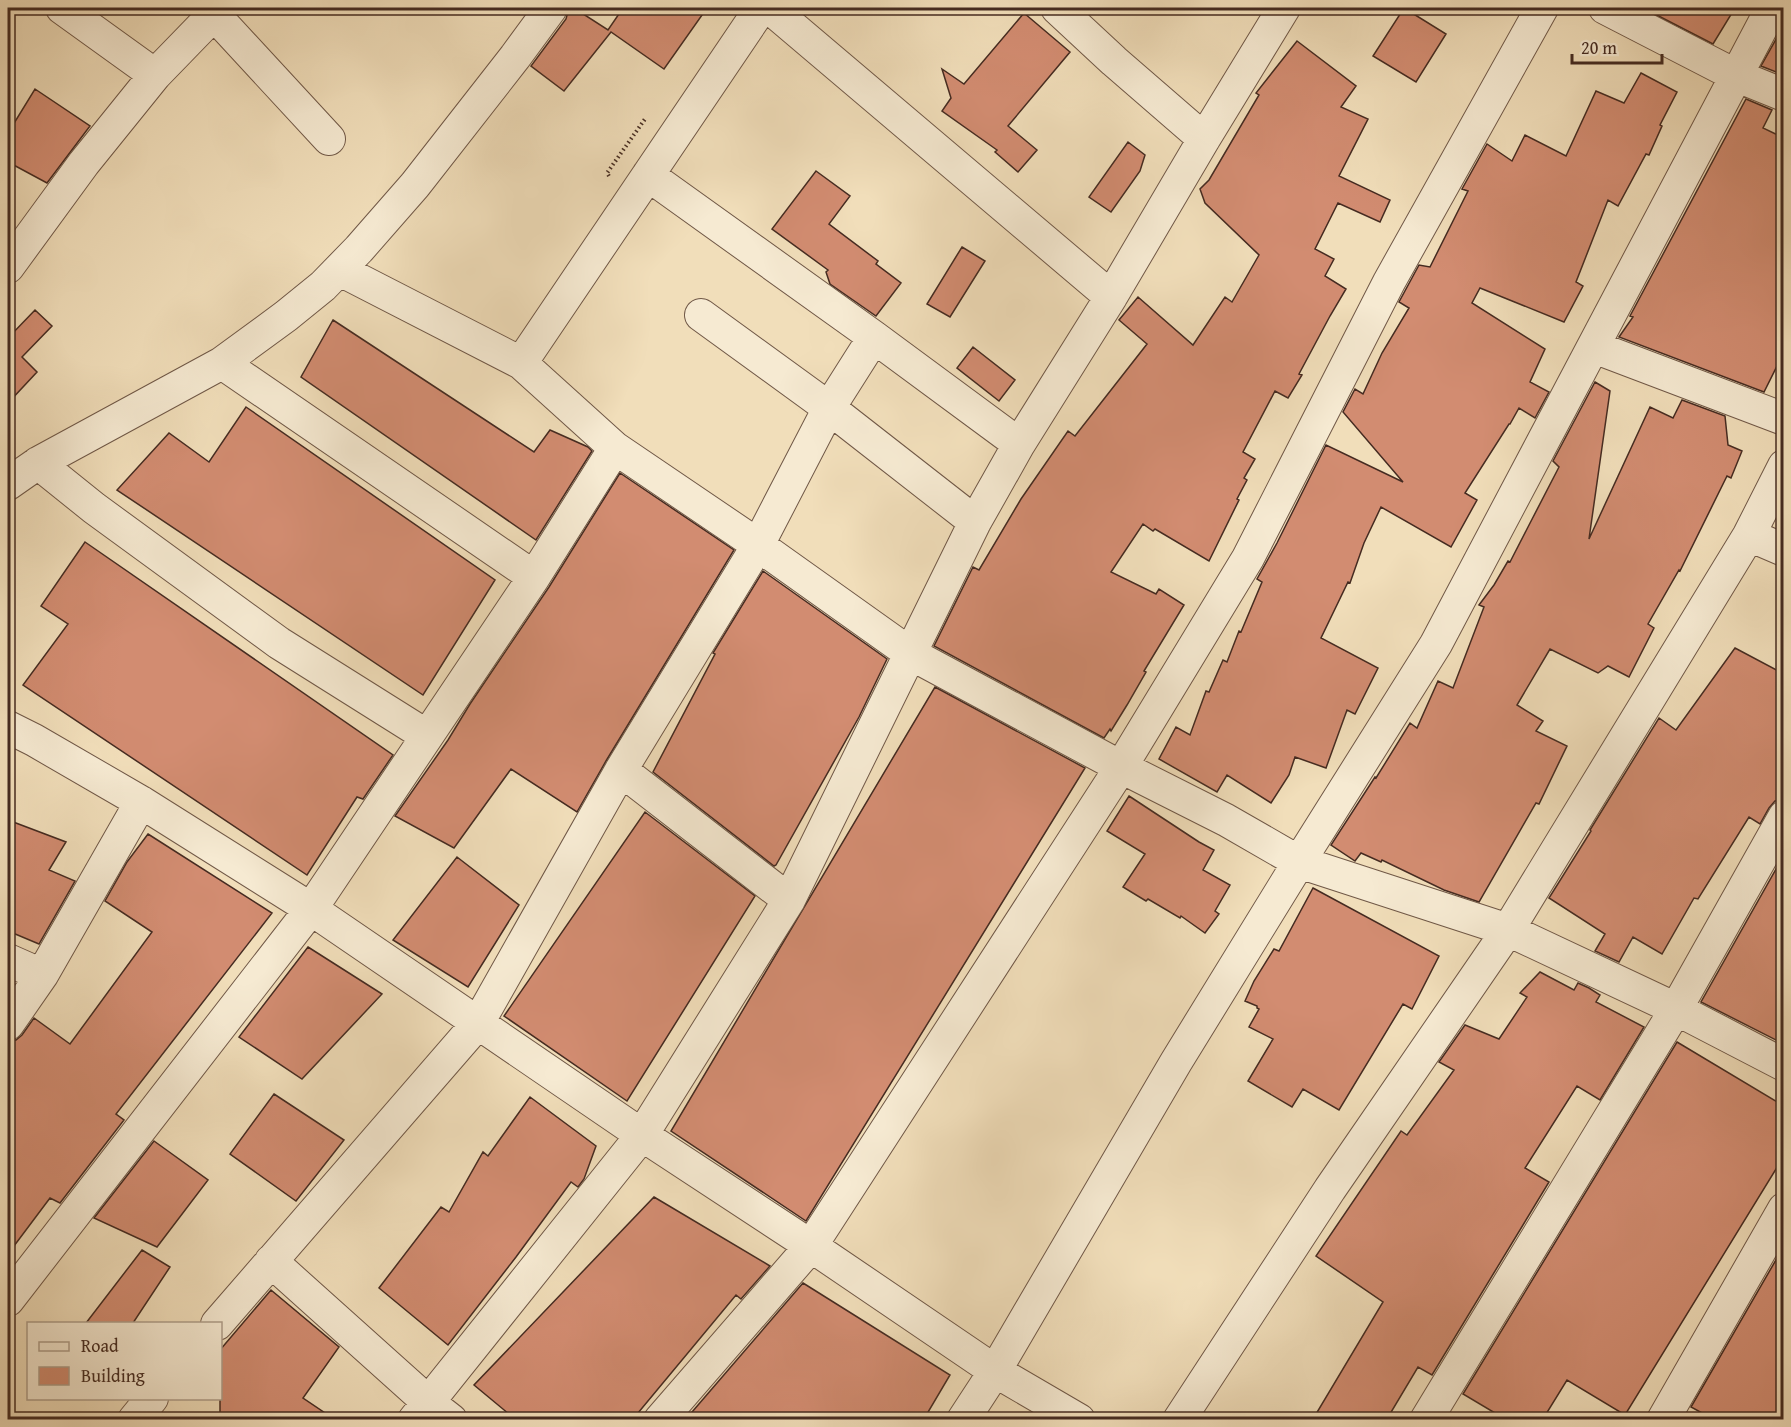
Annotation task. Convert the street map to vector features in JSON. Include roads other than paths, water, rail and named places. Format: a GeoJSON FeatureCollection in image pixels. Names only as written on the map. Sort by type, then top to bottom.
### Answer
{"type":"FeatureCollection","features":[{"type":"Feature","properties":{"kind":"street"},"geometry":{"type":"LineString","coordinates":[[62,8],[155,75]]}},
{"type":"Feature","properties":{"kind":"street"},"geometry":{"type":"LineString","coordinates":[[8,484],[38,463],[222,363],[286,316],[340,270],[415,185],[551,8]]}},
{"type":"Feature","properties":{"kind":"street"},"geometry":{"type":"LineString","coordinates":[[521,363],[761,8]]}},
{"type":"Feature","properties":{"kind":"street"},"geometry":{"type":"LineString","coordinates":[[770,8],[1112,297]]}},
{"type":"Feature","properties":{"kind":"street"},"geometry":{"type":"LineString","coordinates":[[1057,8],[1204,139]]}},
{"type":"Feature","properties":{"kind":"street"},"geometry":{"type":"LineString","coordinates":[[271,1262],[431,1414],[642,1135],[789,900],[975,522],[1019,444],[1112,297],[1284,8]]}},
{"type":"Feature","properties":{"kind":"street"},"geometry":{"type":"LineString","coordinates":[[660,1419],[811,1246],[1121,767],[1248,558],[1389,282],[1542,8]]}},
{"type":"Feature","properties":{"kind":"street"},"geometry":{"type":"LineString","coordinates":[[1605,8],[1737,76],[1784,95]]}},
{"type":"Feature","properties":{"kind":"street"},"geometry":{"type":"LineString","coordinates":[[963,1419],[995,1371],[1176,1062],[1436,644],[1772,8]]}},
{"type":"Feature","properties":{"kind":"street"},"geometry":{"type":"LineString","coordinates":[[8,267],[84,163],[155,75],[214,10],[329,139]]}},
{"type":"Feature","properties":{"kind":"street"},"geometry":{"type":"LineString","coordinates":[[648,175],[1019,444]]}},
{"type":"Feature","properties":{"kind":"street"},"geometry":{"type":"LineString","coordinates":[[340,270],[521,363],[615,448],[758,545],[911,654],[1121,767],[1226,820],[1299,862],[1508,930],[1676,1009],[1784,1065]]}},
{"type":"Feature","properties":{"kind":"street"},"geometry":{"type":"LineString","coordinates":[[701,315],[829,408],[975,522]]}},
{"type":"Feature","properties":{"kind":"street"},"geometry":{"type":"LineString","coordinates":[[218,1322],[478,1023],[621,770],[758,545],[829,408],[874,337]]}},
{"type":"Feature","properties":{"kind":"street"},"geometry":{"type":"LineString","coordinates":[[1593,347],[1784,419]]}},
{"type":"Feature","properties":{"kind":"street"},"geometry":{"type":"LineString","coordinates":[[222,363],[534,577]]}},
{"type":"Feature","properties":{"kind":"street"},"geometry":{"type":"LineString","coordinates":[[8,1300],[310,909],[534,577],[615,448]]}},
{"type":"Feature","properties":{"kind":"street"},"geometry":{"type":"LineString","coordinates":[[38,463],[94,508],[279,643],[427,736]]}},
{"type":"Feature","properties":{"kind":"street"},"geometry":{"type":"LineString","coordinates":[[1179,1419],[1330,1189],[1508,930],[1749,535],[1784,466]]}},
{"type":"Feature","properties":{"kind":"street"},"geometry":{"type":"LineString","coordinates":[[1749,535],[1784,550]]}},
{"type":"Feature","properties":{"kind":"street"},"geometry":{"type":"LineString","coordinates":[[8,727],[141,802],[310,909],[995,1371],[1079,1419]]}},
{"type":"Feature","properties":{"kind":"street"},"geometry":{"type":"LineString","coordinates":[[621,770],[789,900]]}},
{"type":"Feature","properties":{"kind":"street"},"geometry":{"type":"LineString","coordinates":[[8,1024],[42,975],[141,802]]}},
{"type":"Feature","properties":{"kind":"street"},"geometry":{"type":"LineString","coordinates":[[1426,1419],[1676,1009],[1784,818]]}},
{"type":"Feature","properties":{"kind":"street"},"geometry":{"type":"LineString","coordinates":[[8,960],[42,975]]}},
{"type":"Feature","properties":{"kind":"street"},"geometry":{"type":"LineString","coordinates":[[1673,1415],[1784,1209]]}},
{"type":"Feature","properties":{"kind":"street"},"geometry":{"type":"LineString","coordinates":[[134,1419],[150,1400]]}}]}
